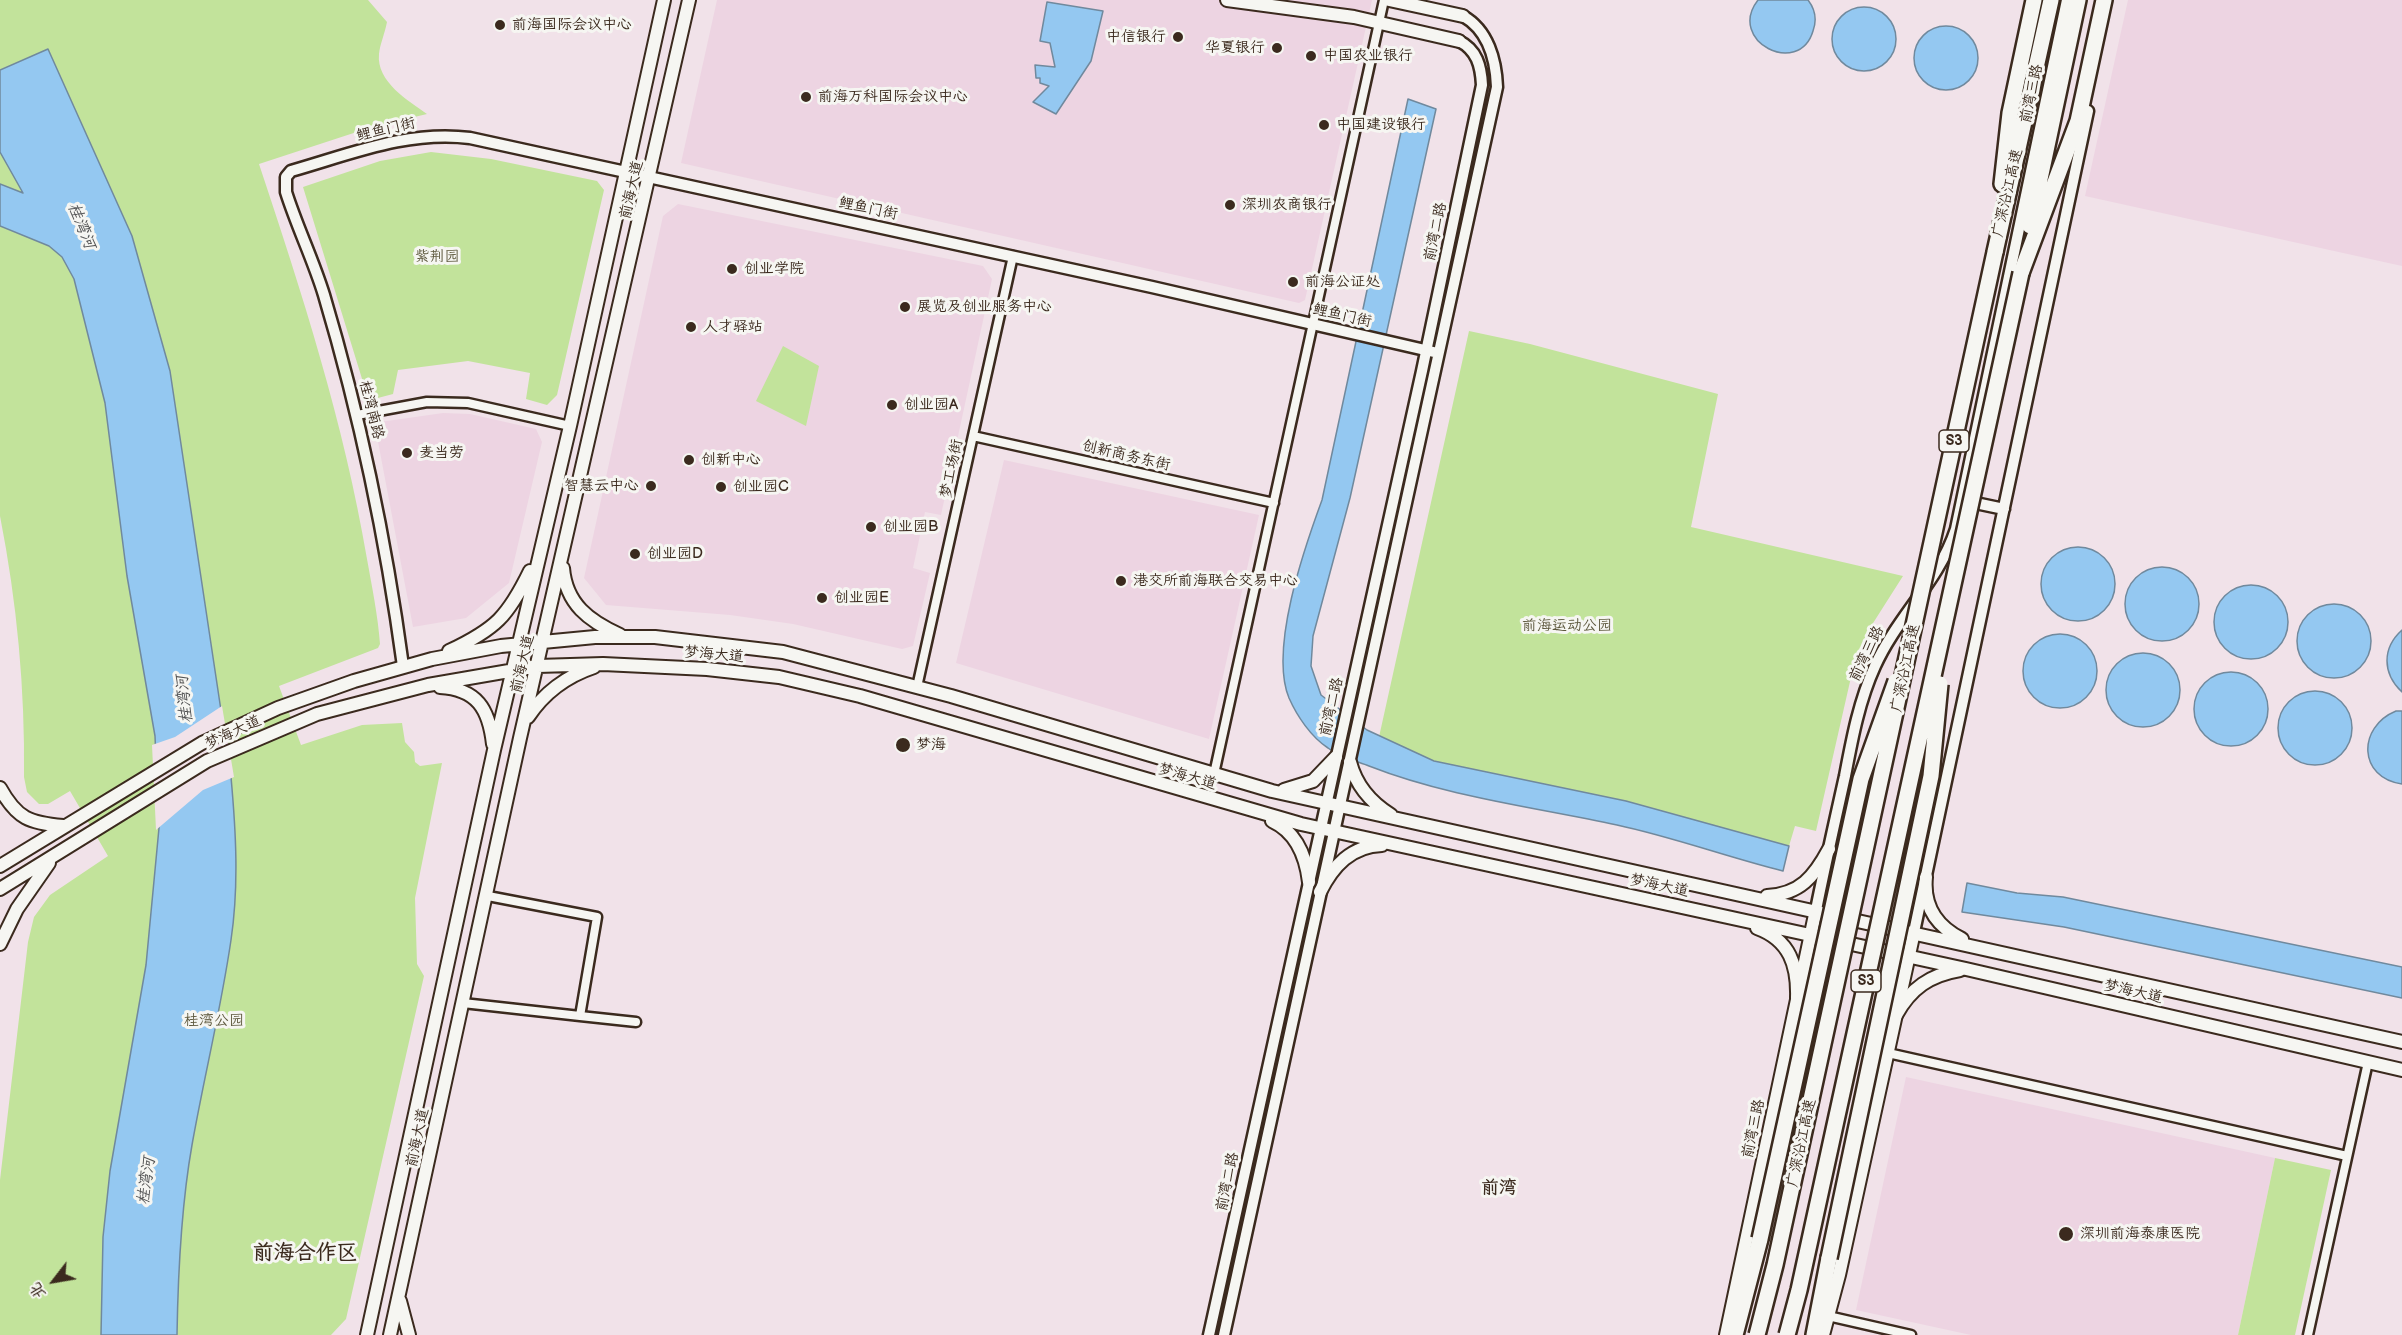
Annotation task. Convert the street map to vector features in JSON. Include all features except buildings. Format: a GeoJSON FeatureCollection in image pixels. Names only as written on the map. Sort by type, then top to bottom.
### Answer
{"type":"FeatureCollection","features":[{"type":"Feature","properties":{"kind":"highway"},"geometry":{"type":"LineString","coordinates":[[1995,252],[2008,123],[2034,0]]}},
{"type":"Feature","properties":{"kind":"highway","name":"广深沿江高速"},"geometry":{"type":"LineString","coordinates":[[1757,1335],[1775,1265],[2051,0]]}},
{"type":"Feature","properties":{"kind":"highway","name":"广深沿江高速"},"geometry":{"type":"LineString","coordinates":[[1787,1335],[1799,1290],[1944,627],[2078,0]]}},
{"type":"Feature","properties":{"kind":"highway"},"geometry":{"type":"LineString","coordinates":[[2021,273],[2078,121],[2104,0]]}},
{"type":"Feature","properties":{"kind":"highway"},"geometry":{"type":"LineString","coordinates":[[1814,1335],[1931,776],[1944,627]]}},
{"type":"Feature","properties":{"kind":"highway"},"geometry":{"type":"LineString","coordinates":[[1735,1335],[1760,1239],[1860,778],[1914,630]]}},
{"type":"Feature","properties":{"kind":"main road","name":"前海大道"},"geometry":{"type":"LineString","coordinates":[[367,1335],[494,750],[570,426],[664,0]]}},
{"type":"Feature","properties":{"kind":"main road","name":"前海大道"},"geometry":{"type":"LineString","coordinates":[[390,1335],[488,896],[520,738],[651,177],[689,0]]}},
{"type":"Feature","properties":{"kind":"main road"},"geometry":{"type":"LineString","coordinates":[[1227,0],[1379,22],[1459,41]]}},
{"type":"Feature","properties":{"kind":"main road"},"geometry":{"type":"LineString","coordinates":[[1389,0],[1464,16]]}},
{"type":"Feature","properties":{"kind":"main road"},"geometry":{"type":"LineString","coordinates":[[432,659],[476,637],[504,616],[514,604],[539,554]]}},
{"type":"Feature","properties":{"kind":"main road"},"geometry":{"type":"LineString","coordinates":[[563,557],[567,588],[579,610],[596,624],[624,636]]}},
{"type":"Feature","properties":{"kind":"main road","name":"梦海大道"},"geometry":{"type":"LineString","coordinates":[[0,866],[65,824],[202,743],[260,716],[311,696],[403,666],[544,640],[624,636],[706,641],[783,652],[917,687],[1214,774],[1325,803],[1816,910],[2402,1042]]}},
{"type":"Feature","properties":{"kind":"main road"},"geometry":{"type":"LineString","coordinates":[[520,738],[529,717],[545,696],[570,677],[603,664]]}},
{"type":"Feature","properties":{"kind":"main road","name":"梦海大道"},"geometry":{"type":"LineString","coordinates":[[0,889],[207,761],[317,714],[412,690],[538,666],[603,664],[735,671],[803,682],[944,719],[1254,812],[1320,828],[1966,969],[2402,1070]]}},
{"type":"Feature","properties":{"kind":"main road"},"geometry":{"type":"LineString","coordinates":[[412,690],[452,688],[475,698],[488,719],[494,750]]}},
{"type":"Feature","properties":{"kind":"main road"},"geometry":{"type":"LineString","coordinates":[[1272,790],[1296,788],[1313,781],[1336,757]]}},
{"type":"Feature","properties":{"kind":"main road"},"geometry":{"type":"LineString","coordinates":[[1350,762],[1354,775],[1368,796],[1383,810],[1409,822]]}},
{"type":"Feature","properties":{"kind":"main road"},"geometry":{"type":"LineString","coordinates":[[0,788],[7,800],[26,820],[65,824]]}},
{"type":"Feature","properties":{"kind":"main road"},"geometry":{"type":"LineString","coordinates":[[1254,812],[1277,823],[1296,841],[1307,864],[1309,882]]}},
{"type":"Feature","properties":{"kind":"main road"},"geometry":{"type":"LineString","coordinates":[[1320,892],[1331,872],[1346,857],[1375,845],[1390,844]]}},
{"type":"Feature","properties":{"kind":"main road"},"geometry":{"type":"LineString","coordinates":[[1754,897],[1794,891],[1816,873],[1829,849]]}},
{"type":"Feature","properties":{"kind":"main road"},"geometry":{"type":"LineString","coordinates":[[0,944],[17,909],[54,856]]}},
{"type":"Feature","properties":{"kind":"main road"},"geometry":{"type":"LineString","coordinates":[[1926,877],[1925,897],[1934,917],[1950,933],[1976,946]]}},
{"type":"Feature","properties":{"kind":"main road","name":"前湾三路"},"geometry":{"type":"LineString","coordinates":[[1726,1335],[1816,910]]}},
{"type":"Feature","properties":{"kind":"main road"},"geometry":{"type":"LineString","coordinates":[[1725,916],[1764,931],[1786,949],[1798,975],[1797,998]]}},
{"type":"Feature","properties":{"kind":"main road"},"geometry":{"type":"LineString","coordinates":[[1822,1335],[1914,932]]}},
{"type":"Feature","properties":{"kind":"main road"},"geometry":{"type":"LineString","coordinates":[[1896,1015],[1912,992],[1927,980],[1966,969]]}},
{"type":"Feature","properties":{"kind":"main road"},"geometry":{"type":"LineString","coordinates":[[399,1293],[402,1317],[409,1335]]}},
{"type":"Feature","properties":{"kind":"main road"},"geometry":{"type":"LineString","coordinates":[[361,1335],[370,1322]]}},
{"type":"Feature","properties":{"kind":"street"},"geometry":{"type":"LineString","coordinates":[[1214,774],[1384,0]]}},
{"type":"Feature","properties":{"kind":"street","name":"前湾三路"},"geometry":{"type":"LineString","coordinates":[[1816,910],[1860,708],[1875,666],[1893,633],[1946,556],[1962,500],[2067,0]]}},
{"type":"Feature","properties":{"kind":"street"},"geometry":{"type":"LineString","coordinates":[[1914,932],[2111,0]]}},
{"type":"Feature","properties":{"kind":"street","name":"前湾二路"},"geometry":{"type":"LineString","coordinates":[[1224,1335],[1497,87],[1495,65],[1488,45],[1478,27],[1464,16]]}},
{"type":"Feature","properties":{"kind":"street","name":"前湾二路"},"geometry":{"type":"LineString","coordinates":[[1209,1335],[1426,351],[1482,85],[1478,60],[1468,47],[1459,41]]}},
{"type":"Feature","properties":{"kind":"street","name":"鲤鱼门街"},"geometry":{"type":"LineString","coordinates":[[291,171],[395,141],[442,135],[483,140],[1013,256],[1438,353]]}},
{"type":"Feature","properties":{"kind":"street","name":"桂湾南路"},"geometry":{"type":"LineString","coordinates":[[291,171],[285,182],[286,192],[318,276],[357,415],[382,533],[403,666]]}},
{"type":"Feature","properties":{"kind":"street","name":"梦工场街"},"geometry":{"type":"LineString","coordinates":[[917,687],[1013,256]]}},
{"type":"Feature","properties":{"kind":"street"},"geometry":{"type":"LineString","coordinates":[[357,415],[427,402],[468,403],[570,426]]}},
{"type":"Feature","properties":{"kind":"street","name":"创新商务东街"},"geometry":{"type":"LineString","coordinates":[[973,436],[1274,503]]}},
{"type":"Feature","properties":{"kind":"street"},"geometry":{"type":"LineString","coordinates":[[1962,500],[2004,509]]}},
{"type":"Feature","properties":{"kind":"street"},"geometry":{"type":"LineString","coordinates":[[488,896],[597,917],[580,1016]]}},
{"type":"Feature","properties":{"kind":"street"},"geometry":{"type":"LineString","coordinates":[[463,1003],[636,1022]]}},
{"type":"Feature","properties":{"kind":"street"},"geometry":{"type":"LineString","coordinates":[[1888,1053],[2347,1156]]}},
{"type":"Feature","properties":{"kind":"street"},"geometry":{"type":"LineString","coordinates":[[2308,1335],[2368,1062]]}},
{"type":"Feature","properties":{"kind":"street"},"geometry":{"type":"LineString","coordinates":[[1828,1316],[1911,1335]]}},
{"type":"Feature","properties":{"kind":"shaded area"},"geometry":{"type":"Polygon","coordinates":[[[717,0],[1372,0],[1305,300],[1299,303],[681,163],[717,0]]]}},
{"type":"Feature","properties":{"kind":"shaded area"},"geometry":{"type":"Polygon","coordinates":[[[2128,0],[2402,0],[2402,266],[2085,196],[2128,0]]]}},
{"type":"Feature","properties":{"kind":"shaded area"},"geometry":{"type":"Polygon","coordinates":[[[678,204],[983,266],[992,279],[941,515],[925,512],[913,568],[930,573],[913,646],[902,649],[793,624],[730,615],[606,605],[584,578],[663,216],[678,204]]]}},
{"type":"Feature","properties":{"kind":"shaded area"},"geometry":{"type":"Polygon","coordinates":[[[443,413],[470,414],[536,429],[542,442],[509,583],[466,618],[413,627],[376,431],[380,422],[443,413]]]}},
{"type":"Feature","properties":{"kind":"shaded area"},"geometry":{"type":"Polygon","coordinates":[[[1004,460],[1259,515],[1209,739],[956,663],[1004,460]]]}},
{"type":"Feature","properties":{"kind":"shaded area","name":"深圳前海泰康医院"},"geometry":{"type":"Polygon","coordinates":[[[1906,1077],[2275,1158],[2238,1335],[1971,1335],[1856,1310],[1906,1077]]]}},
{"type":"Feature","properties":{"kind":"green space","name":"桂湾公园"},"geometry":{"type":"Polygon","coordinates":[[[0,0],[368,0],[387,22],[379,54],[379,64],[383,73],[395,90],[427,114],[372,127],[259,164],[291,261],[334,408],[358,508],[380,644],[378,648],[279,686],[301,745],[362,725],[402,723],[405,742],[414,752],[415,762],[420,766],[442,763],[415,898],[417,964],[424,976],[346,1319],[331,1335],[0,1335],[0,1180],[28,942],[34,917],[50,895],[108,856],[70,791],[48,804],[39,804],[27,792],[24,777],[19,646],[0,516],[0,0]]]}},
{"type":"Feature","properties":{"kind":"green space","name":"紫荆园"},"geometry":{"type":"Polygon","coordinates":[[[431,152],[491,159],[597,181],[604,190],[557,395],[547,405],[526,399],[530,373],[468,361],[398,370],[393,394],[374,399],[367,395],[303,187],[380,161],[431,152]]]}},
{"type":"Feature","properties":{"kind":"green space","name":"前海运动公园"},"geometry":{"type":"Polygon","coordinates":[[[1469,331],[1530,344],[1718,394],[1691,527],[1903,576],[1868,631],[1854,664],[1816,831],[1795,826],[1789,846],[1626,801],[1434,761],[1379,737],[1469,331]]]}},
{"type":"Feature","properties":{"kind":"green space"},"geometry":{"type":"Polygon","coordinates":[[[783,346],[819,366],[806,426],[756,401],[783,346]]]}},
{"type":"Feature","properties":{"kind":"green space"},"geometry":{"type":"Polygon","coordinates":[[[2275,1158],[2331,1170],[2295,1335],[2238,1335],[2275,1158]]]}},
{"type":"Feature","properties":{"kind":"water"},"geometry":{"type":"Polygon","coordinates":[[[1758,0],[1808,0],[1814,11],[1815,23],[1805,45],[1794,52],[1781,53],[1768,48],[1758,40],[1751,29],[1751,15],[1758,0]]]}},
{"type":"Feature","properties":{"kind":"water"},"geometry":{"type":"Polygon","coordinates":[[[1047,2],[1103,11],[1091,61],[1056,114],[1033,102],[1049,86],[1040,83],[1040,78],[1036,78],[1035,65],[1055,67],[1050,43],[1040,41],[1047,2]]]}},
{"type":"Feature","properties":{"kind":"water"},"geometry":{"type":"Polygon","coordinates":[[[1858,7],[1870,7],[1887,16],[1894,27],[1896,39],[1894,51],[1887,62],[1870,71],[1858,71],[1846,66],[1837,57],[1832,45],[1832,33],[1837,21],[1846,12],[1858,7]]]}},
{"type":"Feature","properties":{"kind":"water"},"geometry":{"type":"Polygon","coordinates":[[[1940,26],[1952,26],[1969,35],[1976,46],[1978,58],[1976,70],[1969,81],[1952,90],[1940,90],[1928,85],[1919,76],[1914,64],[1914,52],[1919,40],[1928,31],[1940,26]]]}},
{"type":"Feature","properties":{"kind":"water","name":"桂湾河"},"geometry":{"type":"Polygon","coordinates":[[[48,49],[132,236],[170,371],[231,777],[236,859],[234,920],[188,1168],[181,1240],[177,1335],[101,1335],[103,1237],[110,1171],[146,965],[159,828],[155,736],[127,576],[105,403],[74,279],[62,257],[49,246],[0,226],[0,184],[23,193],[0,152],[0,70],[48,49]]]}},
{"type":"Feature","properties":{"kind":"water"},"geometry":{"type":"Polygon","coordinates":[[[1408,99],[1436,109],[1350,498],[1313,636],[1311,666],[1321,695],[1367,730],[1434,761],[1626,801],[1789,846],[1783,871],[1638,830],[1460,794],[1399,777],[1332,751],[1310,732],[1292,705],[1284,677],[1283,653],[1291,599],[1306,545],[1322,500],[1408,99]]]}},
{"type":"Feature","properties":{"kind":"water"},"geometry":{"type":"Polygon","coordinates":[[[2078,547],[2099,553],[2109,563],[2115,584],[2109,605],[2099,615],[2078,621],[2057,615],[2047,605],[2041,584],[2047,563],[2057,553],[2078,547]]]}},
{"type":"Feature","properties":{"kind":"water"},"geometry":{"type":"Polygon","coordinates":[[[2162,567],[2183,573],[2193,583],[2199,604],[2193,625],[2183,635],[2162,641],[2141,635],[2131,625],[2125,604],[2131,583],[2141,573],[2162,567]]]}},
{"type":"Feature","properties":{"kind":"water"},"geometry":{"type":"Polygon","coordinates":[[[2251,585],[2272,591],[2282,601],[2288,622],[2282,643],[2272,653],[2251,659],[2230,653],[2220,643],[2214,622],[2220,601],[2230,591],[2251,585]]]}},
{"type":"Feature","properties":{"kind":"water"},"geometry":{"type":"Polygon","coordinates":[[[2334,604],[2355,610],[2365,620],[2371,641],[2365,662],[2355,672],[2334,678],[2313,672],[2303,662],[2297,641],[2303,620],[2313,610],[2334,604]]]}},
{"type":"Feature","properties":{"kind":"water"},"geometry":{"type":"Polygon","coordinates":[[[2402,630],[2402,692],[2391,677],[2387,661],[2391,645],[2402,630]]]}},
{"type":"Feature","properties":{"kind":"water"},"geometry":{"type":"Polygon","coordinates":[[[2060,634],[2081,640],[2091,650],[2097,671],[2091,692],[2081,702],[2060,708],[2039,702],[2029,692],[2023,671],[2029,650],[2039,640],[2060,634]]]}},
{"type":"Feature","properties":{"kind":"water"},"geometry":{"type":"Polygon","coordinates":[[[2143,653],[2164,659],[2174,669],[2180,690],[2174,711],[2164,721],[2143,727],[2122,721],[2112,711],[2106,690],[2112,669],[2122,659],[2143,653]]]}},
{"type":"Feature","properties":{"kind":"water"},"geometry":{"type":"Polygon","coordinates":[[[2231,672],[2252,678],[2262,688],[2268,709],[2262,730],[2252,740],[2231,746],[2210,740],[2200,730],[2194,709],[2200,688],[2210,678],[2231,672]]]}},
{"type":"Feature","properties":{"kind":"water"},"geometry":{"type":"Polygon","coordinates":[[[2315,691],[2336,697],[2346,707],[2352,728],[2346,749],[2336,759],[2315,765],[2294,759],[2284,749],[2278,728],[2284,707],[2294,697],[2315,691]]]}},
{"type":"Feature","properties":{"kind":"water"},"geometry":{"type":"Polygon","coordinates":[[[2396,711],[2402,711],[2402,784],[2388,780],[2377,772],[2370,762],[2368,751],[2369,740],[2374,728],[2383,718],[2396,711]]]}},
{"type":"Feature","properties":{"kind":"water"},"geometry":{"type":"Polygon","coordinates":[[[1967,883],[2017,893],[2063,897],[2402,967],[2402,998],[2064,927],[1962,912],[1967,883]]]}},
{"type":"Feature","properties":{"kind":"pier"},"geometry":{"type":"Polygon","coordinates":[[[222,706],[234,777],[203,790],[156,830],[152,745],[175,737],[222,706]]]}},
{"type":"Feature","properties":{"kind":"place","name":"前海国际会议中心"},"geometry":{"type":"Point","coordinates":[500,25]}},
{"type":"Feature","properties":{"kind":"place","name":"中信银行"},"geometry":{"type":"Point","coordinates":[1178,37]}},
{"type":"Feature","properties":{"kind":"place","name":"华夏银行"},"geometry":{"type":"Point","coordinates":[1277,48]}},
{"type":"Feature","properties":{"kind":"place","name":"中国农业银行"},"geometry":{"type":"Point","coordinates":[1311,56]}},
{"type":"Feature","properties":{"kind":"place","name":"前海万科国际会议中心"},"geometry":{"type":"Point","coordinates":[806,97]}},
{"type":"Feature","properties":{"kind":"place","name":"中国建设银行"},"geometry":{"type":"Point","coordinates":[1324,125]}},
{"type":"Feature","properties":{"kind":"place","name":"深圳农商银行"},"geometry":{"type":"Point","coordinates":[1230,205]}},
{"type":"Feature","properties":{"kind":"place","name":"创业学院"},"geometry":{"type":"Point","coordinates":[732,269]}},
{"type":"Feature","properties":{"kind":"place","name":"前海公证处"},"geometry":{"type":"Point","coordinates":[1293,282]}},
{"type":"Feature","properties":{"kind":"place","name":"展览及创业服务中心"},"geometry":{"type":"Point","coordinates":[905,307]}},
{"type":"Feature","properties":{"kind":"place","name":"人才驿站"},"geometry":{"type":"Point","coordinates":[691,327]}},
{"type":"Feature","properties":{"kind":"place","name":"创业园A"},"geometry":{"type":"Point","coordinates":[892,405]}},
{"type":"Feature","properties":{"kind":"place","name":"麦当劳"},"geometry":{"type":"Point","coordinates":[407,453]}},
{"type":"Feature","properties":{"kind":"place","name":"创新中心"},"geometry":{"type":"Point","coordinates":[689,460]}},
{"type":"Feature","properties":{"kind":"place","name":"智慧云中心"},"geometry":{"type":"Point","coordinates":[651,486]}},
{"type":"Feature","properties":{"kind":"place","name":"创业园C"},"geometry":{"type":"Point","coordinates":[721,487]}},
{"type":"Feature","properties":{"kind":"place","name":"创业园B"},"geometry":{"type":"Point","coordinates":[871,527]}},
{"type":"Feature","properties":{"kind":"place","name":"创业园D"},"geometry":{"type":"Point","coordinates":[635,554]}},
{"type":"Feature","properties":{"kind":"place","name":"港交所前海联合交易中心"},"geometry":{"type":"Point","coordinates":[1121,581]}},
{"type":"Feature","properties":{"kind":"place","name":"创业园E"},"geometry":{"type":"Point","coordinates":[822,598]}},
{"type":"Feature","properties":{"kind":"place","name":"梦海"},"geometry":{"type":"Point","coordinates":[903,745]}},
{"type":"Feature","properties":{"kind":"place","name":"深圳前海泰康医院"},"geometry":{"type":"Point","coordinates":[2066,1234]}},
{"type":"Feature","properties":{"kind":"district","name":"前湾"},"geometry":{"type":"Point","coordinates":[1499,1188]}},
{"type":"Feature","properties":{"kind":"district","name":"前海合作区"},"geometry":{"type":"Point","coordinates":[305,1254]}}]}
